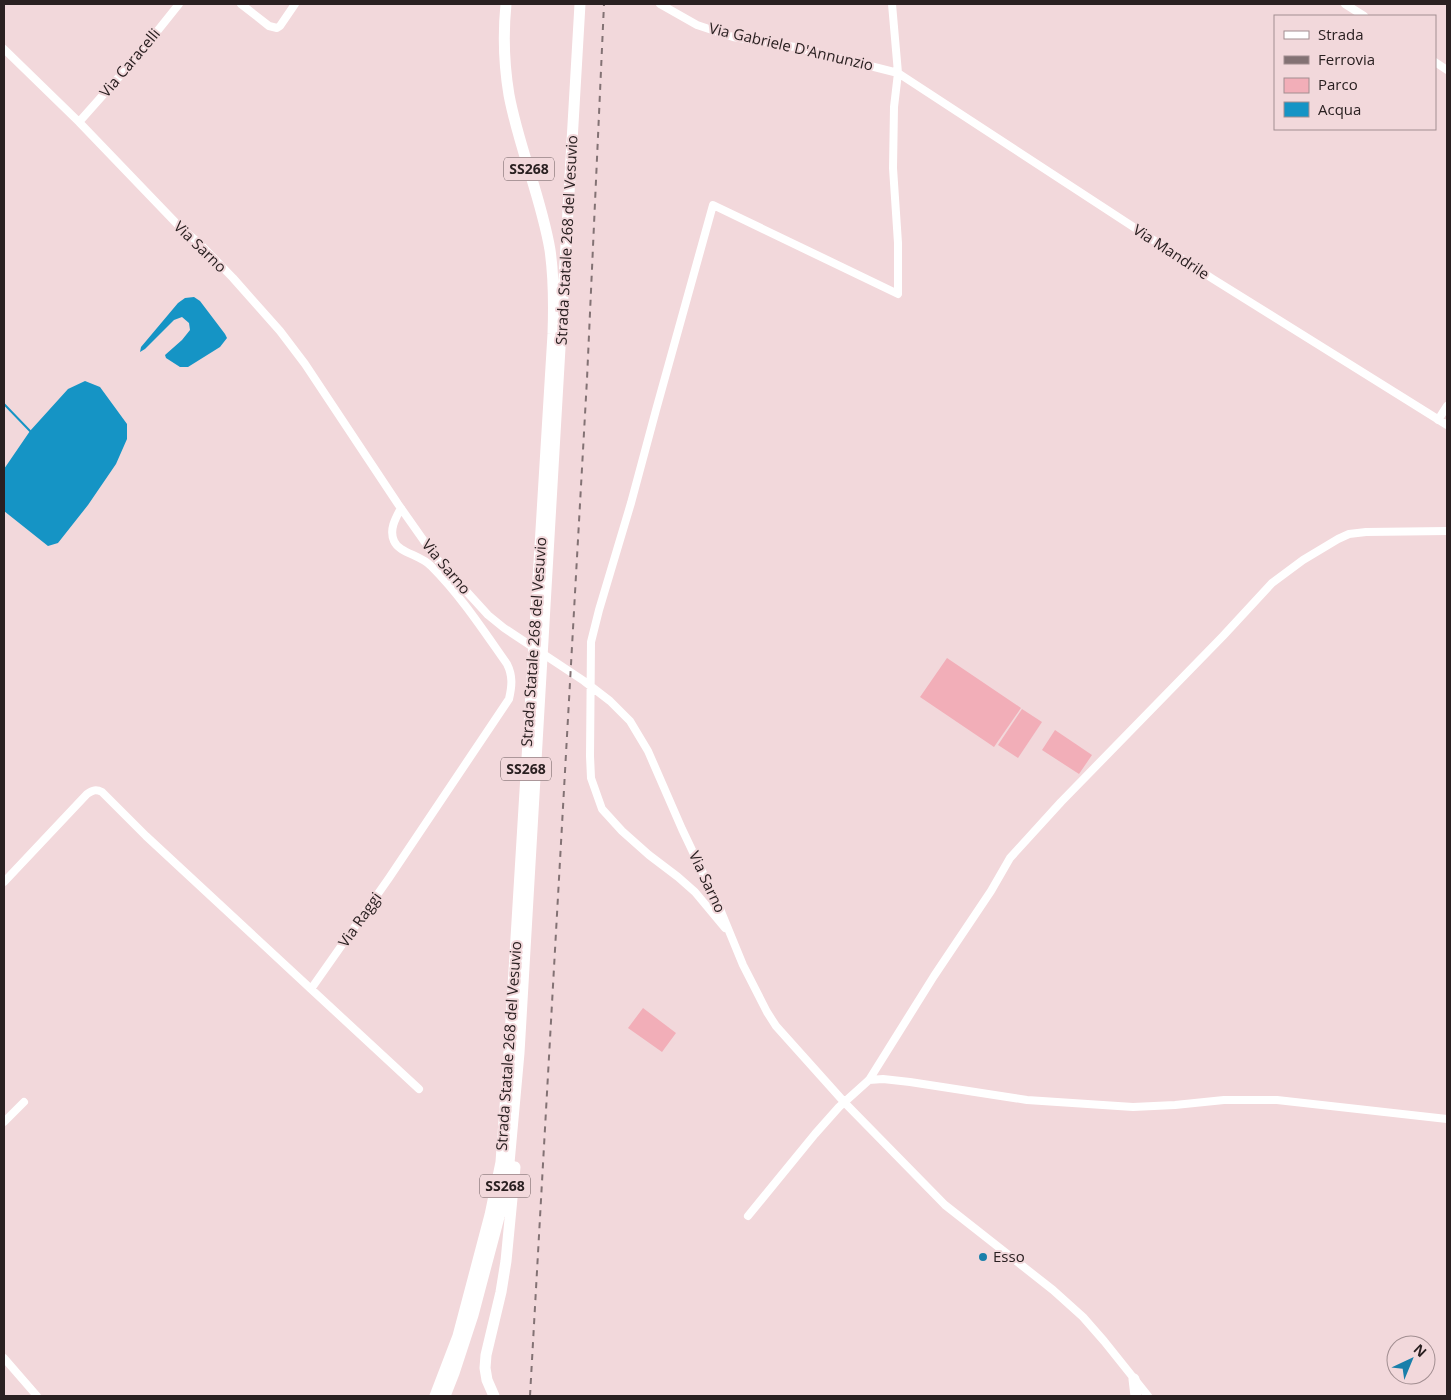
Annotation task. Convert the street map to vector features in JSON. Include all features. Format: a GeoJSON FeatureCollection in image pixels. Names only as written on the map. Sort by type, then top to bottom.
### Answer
{"type":"FeatureCollection","features":[{"type":"Feature","properties":{"kind":"highway","name":"Strada Statale 268 del Vesuvio"},"geometry":{"type":"LineString","coordinates":[[435,1396],[464,1313],[490,1215],[500,1162],[510,1043],[553,334],[554,294],[550,250],[516,122],[506,74],[504,28],[506,4]]}},
{"type":"Feature","properties":{"kind":"highway","name":"Strada Statale 268 del Vesuvio"},"geometry":{"type":"LineString","coordinates":[[444,1396],[454,1373],[473,1315],[500,1210],[509,1163],[519,1053],[580,4]]}},
{"type":"Feature","properties":{"kind":"highway"},"geometry":{"type":"LineString","coordinates":[[494,1396],[486,1380],[485,1368],[509,1242],[520,1100],[519,1053]]}},
{"type":"Feature","properties":{"kind":"highway"},"geometry":{"type":"LineString","coordinates":[[1134,1379],[1136,1396]]}},
{"type":"Feature","properties":{"kind":"street","name":"Via Caracelli"},"geometry":{"type":"LineString","coordinates":[[79,122],[179,4]]}},
{"type":"Feature","properties":{"kind":"street"},"geometry":{"type":"LineString","coordinates":[[241,4],[269,26],[277,28],[295,4]]}},
{"type":"Feature","properties":{"kind":"street","name":"Via Gabriele D'Annunzio"},"geometry":{"type":"LineString","coordinates":[[660,4],[696,25],[733,37],[795,48],[898,73]]}},
{"type":"Feature","properties":{"kind":"street"},"geometry":{"type":"LineString","coordinates":[[730,933],[695,892],[622,831],[602,809],[591,778],[591,642],[713,205],[898,294],[898,243],[893,168],[894,107],[898,73],[892,4]]}},
{"type":"Feature","properties":{"kind":"street"},"geometry":{"type":"LineString","coordinates":[[1345,4],[1362,15]]}},
{"type":"Feature","properties":{"kind":"street","name":"Via Sarno"},"geometry":{"type":"LineString","coordinates":[[4,49],[233,278],[280,331],[328,398],[436,558],[488,615],[610,701],[630,721],[648,751],[747,973],[776,1026],[845,1103],[945,1205],[1053,1290],[1083,1317],[1104,1340],[1148,1396]]}},
{"type":"Feature","properties":{"kind":"street"},"geometry":{"type":"LineString","coordinates":[[1436,63],[1447,70]]}},
{"type":"Feature","properties":{"kind":"street","name":"Via Mandrile"},"geometry":{"type":"LineString","coordinates":[[898,73],[1213,280],[1447,425]]}},
{"type":"Feature","properties":{"kind":"street"},"geometry":{"type":"LineString","coordinates":[[1438,420],[1447,406]]}},
{"type":"Feature","properties":{"kind":"street","name":"Via Raggi"},"geometry":{"type":"LineString","coordinates":[[311,989],[379,893],[475,751],[509,699],[511,692],[511,672],[469,609],[429,564],[418,556],[399,549],[394,543],[392,534],[394,522],[401,508]]}},
{"type":"Feature","properties":{"kind":"street"},"geometry":{"type":"LineString","coordinates":[[748,1216],[815,1134],[869,1080],[934,976],[991,891],[1010,858],[1061,802],[1272,583],[1303,560],[1350,534],[1366,532],[1447,531]]}},
{"type":"Feature","properties":{"kind":"street"},"geometry":{"type":"LineString","coordinates":[[4,882],[87,794],[97,790],[102,792],[146,836],[419,1089]]}},
{"type":"Feature","properties":{"kind":"street"},"geometry":{"type":"LineString","coordinates":[[869,1080],[883,1079],[910,1082],[1027,1100],[1132,1107],[1224,1100],[1277,1100],[1447,1119]]}},
{"type":"Feature","properties":{"kind":"street"},"geometry":{"type":"LineString","coordinates":[[4,1122],[24,1102]]}},
{"type":"Feature","properties":{"kind":"street"},"geometry":{"type":"LineString","coordinates":[[4,1358],[38,1396]]}},
{"type":"Feature","properties":{"kind":"green space"},"geometry":{"type":"Polygon","coordinates":[[[947,658],[1021,708],[994,747],[920,697],[947,658]]]}},
{"type":"Feature","properties":{"kind":"green space"},"geometry":{"type":"Polygon","coordinates":[[[1022,709],[1042,722],[1018,758],[998,745],[1022,709]]]}},
{"type":"Feature","properties":{"kind":"green space"},"geometry":{"type":"Polygon","coordinates":[[[1055,730],[1092,755],[1079,774],[1042,750],[1055,730]]]}},
{"type":"Feature","properties":{"kind":"green space"},"geometry":{"type":"Polygon","coordinates":[[[643,1008],[676,1033],[662,1052],[628,1028],[643,1008]]]}},
{"type":"Feature","properties":{"kind":"water"},"geometry":{"type":"Polygon","coordinates":[[[194,297],[200,301],[225,334],[227,338],[220,347],[188,367],[180,367],[166,358],[165,355],[190,330],[189,323],[182,317],[174,320],[140,352],[141,347],[178,303],[185,298],[194,297]]]}},
{"type":"Feature","properties":{"kind":"water"},"geometry":{"type":"Polygon","coordinates":[[[85,381],[100,387],[127,424],[127,439],[116,464],[88,505],[58,543],[48,546],[4,511],[4,469],[30,431],[68,389],[85,381]]]}},
{"type":"Feature","properties":{"kind":"waterway"},"geometry":{"type":"LineString","coordinates":[[4,404],[30,431]]}},
{"type":"Feature","properties":{"kind":"railway"},"geometry":{"type":"LineString","coordinates":[[530,1396],[587,379],[604,4]]}},
{"type":"Feature","properties":{"kind":"place","name":"Esso"},"geometry":{"type":"Point","coordinates":[983,1257]}}]}
